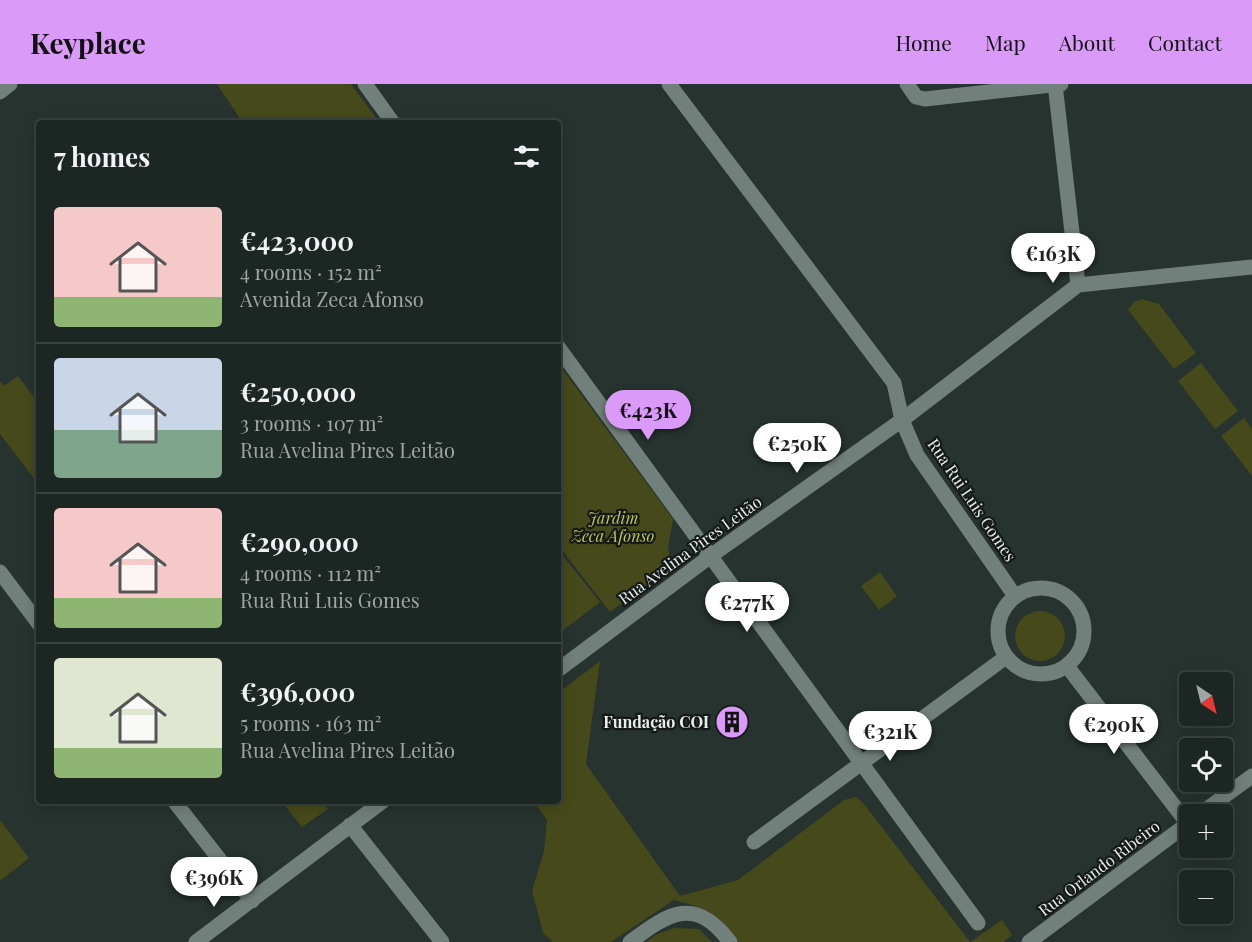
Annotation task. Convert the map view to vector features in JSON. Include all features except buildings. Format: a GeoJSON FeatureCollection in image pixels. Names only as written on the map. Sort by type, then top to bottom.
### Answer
{"type":"FeatureCollection","features":[{"type":"Feature","properties":{"kind":"street"},"geometry":{"type":"LineString","coordinates":[[0,92],[10,84]]}},
{"type":"Feature","properties":{"kind":"street"},"geometry":{"type":"LineString","coordinates":[[364,84],[391,120]]}},
{"type":"Feature","properties":{"kind":"street","name":"Rua Rui Luis Gomes"},"geometry":{"type":"LineString","coordinates":[[669,84],[894,383],[902,420],[918,454],[1015,596]]}},
{"type":"Feature","properties":{"kind":"street"},"geometry":{"type":"LineString","coordinates":[[907,84],[916,97],[925,99],[1061,84]]}},
{"type":"Feature","properties":{"kind":"street"},"geometry":{"type":"LineString","coordinates":[[1055,84],[1077,285],[1252,267]]}},
{"type":"Feature","properties":{"kind":"street","name":"Rua Avelina Pires Leitão"},"geometry":{"type":"LineString","coordinates":[[561,668],[712,555],[902,420],[1077,285]]}},
{"type":"Feature","properties":{"kind":"street"},"geometry":{"type":"LineString","coordinates":[[561,350],[978,923]]}},
{"type":"Feature","properties":{"kind":"street"},"geometry":{"type":"LineString","coordinates":[[0,572],[36,620]]}},
{"type":"Feature","properties":{"kind":"street"},"geometry":{"type":"LineString","coordinates":[[1035,588],[1050,589],[1064,594],[1075,604],[1084,626],[1083,641],[1077,655],[1067,666],[1046,674],[1030,673],[1017,667],[1006,657],[998,637],[999,621],[1005,607],[1015,596],[1035,588]]}},
{"type":"Feature","properties":{"kind":"street"},"geometry":{"type":"LineString","coordinates":[[754,842],[1006,657]]}},
{"type":"Feature","properties":{"kind":"street"},"geometry":{"type":"LineString","coordinates":[[1067,666],[1179,804]]}},
{"type":"Feature","properties":{"kind":"street","name":"Rua Orlando Ribeiro"},"geometry":{"type":"LineString","coordinates":[[1214,804],[1252,776]]}},
{"type":"Feature","properties":{"kind":"street"},"geometry":{"type":"LineString","coordinates":[[176,804],[252,901]]}},
{"type":"Feature","properties":{"kind":"street"},"geometry":{"type":"LineString","coordinates":[[196,942],[379,804]]}},
{"type":"Feature","properties":{"kind":"street"},"geometry":{"type":"LineString","coordinates":[[350,825],[442,942]]}},
{"type":"Feature","properties":{"kind":"street","name":"Rua Orlando Ribeiro"},"geometry":{"type":"LineString","coordinates":[[1029,942],[1179,830]]}},
{"type":"Feature","properties":{"kind":"street"},"geometry":{"type":"LineString","coordinates":[[630,942],[659,921],[675,914],[686,913],[708,918],[730,942]]}},
{"type":"Feature","properties":{"kind":"green space"},"geometry":{"type":"Polygon","coordinates":[[[217,84],[351,84],[378,120],[241,120],[217,84]]]}},
{"type":"Feature","properties":{"kind":"green space"},"geometry":{"type":"Polygon","coordinates":[[[1142,299],[1159,304],[1196,353],[1174,369],[1128,310],[1134,302],[1142,299]]]}},
{"type":"Feature","properties":{"kind":"green space"},"geometry":{"type":"Polygon","coordinates":[[[1201,363],[1238,411],[1215,429],[1178,381],[1201,363]]]}},
{"type":"Feature","properties":{"kind":"green space","name":"Jardim Zeca Afonso"},"geometry":{"type":"Polygon","coordinates":[[[561,367],[673,519],[668,548],[671,566],[610,612],[561,549],[561,367]]]}},
{"type":"Feature","properties":{"kind":"green space"},"geometry":{"type":"Polygon","coordinates":[[[18,376],[36,400],[36,481],[0,434],[0,381],[4,386],[18,376]]]}},
{"type":"Feature","properties":{"kind":"green space"},"geometry":{"type":"Polygon","coordinates":[[[1244,418],[1252,429],[1252,476],[1221,436],[1244,418]]]}},
{"type":"Feature","properties":{"kind":"green space"},"geometry":{"type":"Polygon","coordinates":[[[561,554],[600,602],[561,632],[561,554]]]}},
{"type":"Feature","properties":{"kind":"green space"},"geometry":{"type":"Polygon","coordinates":[[[880,572],[897,596],[879,610],[861,586],[880,572]]]}},
{"type":"Feature","properties":{"kind":"green space"},"geometry":{"type":"Polygon","coordinates":[[[1040,611],[1049,613],[1060,622],[1065,636],[1063,645],[1054,656],[1040,661],[1031,659],[1020,650],[1015,636],[1017,627],[1026,616],[1040,611]]]}},
{"type":"Feature","properties":{"kind":"green space"},"geometry":{"type":"Polygon","coordinates":[[[600,661],[586,764],[680,896],[738,880],[844,800],[856,797],[864,804],[970,942],[739,942],[725,924],[712,914],[696,906],[674,900],[611,942],[553,942],[543,933],[532,891],[544,851],[547,820],[536,804],[561,804],[561,691],[600,661]]]}},
{"type":"Feature","properties":{"kind":"green space"},"geometry":{"type":"Polygon","coordinates":[[[283,804],[324,804],[328,809],[302,827],[283,804]]]}},
{"type":"Feature","properties":{"kind":"green space"},"geometry":{"type":"Polygon","coordinates":[[[0,820],[29,858],[0,881],[0,820]]]}},
{"type":"Feature","properties":{"kind":"green space"},"geometry":{"type":"Polygon","coordinates":[[[1002,920],[1012,935],[1003,942],[970,942],[1002,920]]]}},
{"type":"Feature","properties":{"kind":"green space"},"geometry":{"type":"Polygon","coordinates":[[[674,928],[699,929],[712,942],[646,942],[655,935],[674,928]]]}},
{"type":"Feature","properties":{"kind":"place","name":"Fundação COI"},"geometry":{"type":"Point","coordinates":[732,722]}}]}
